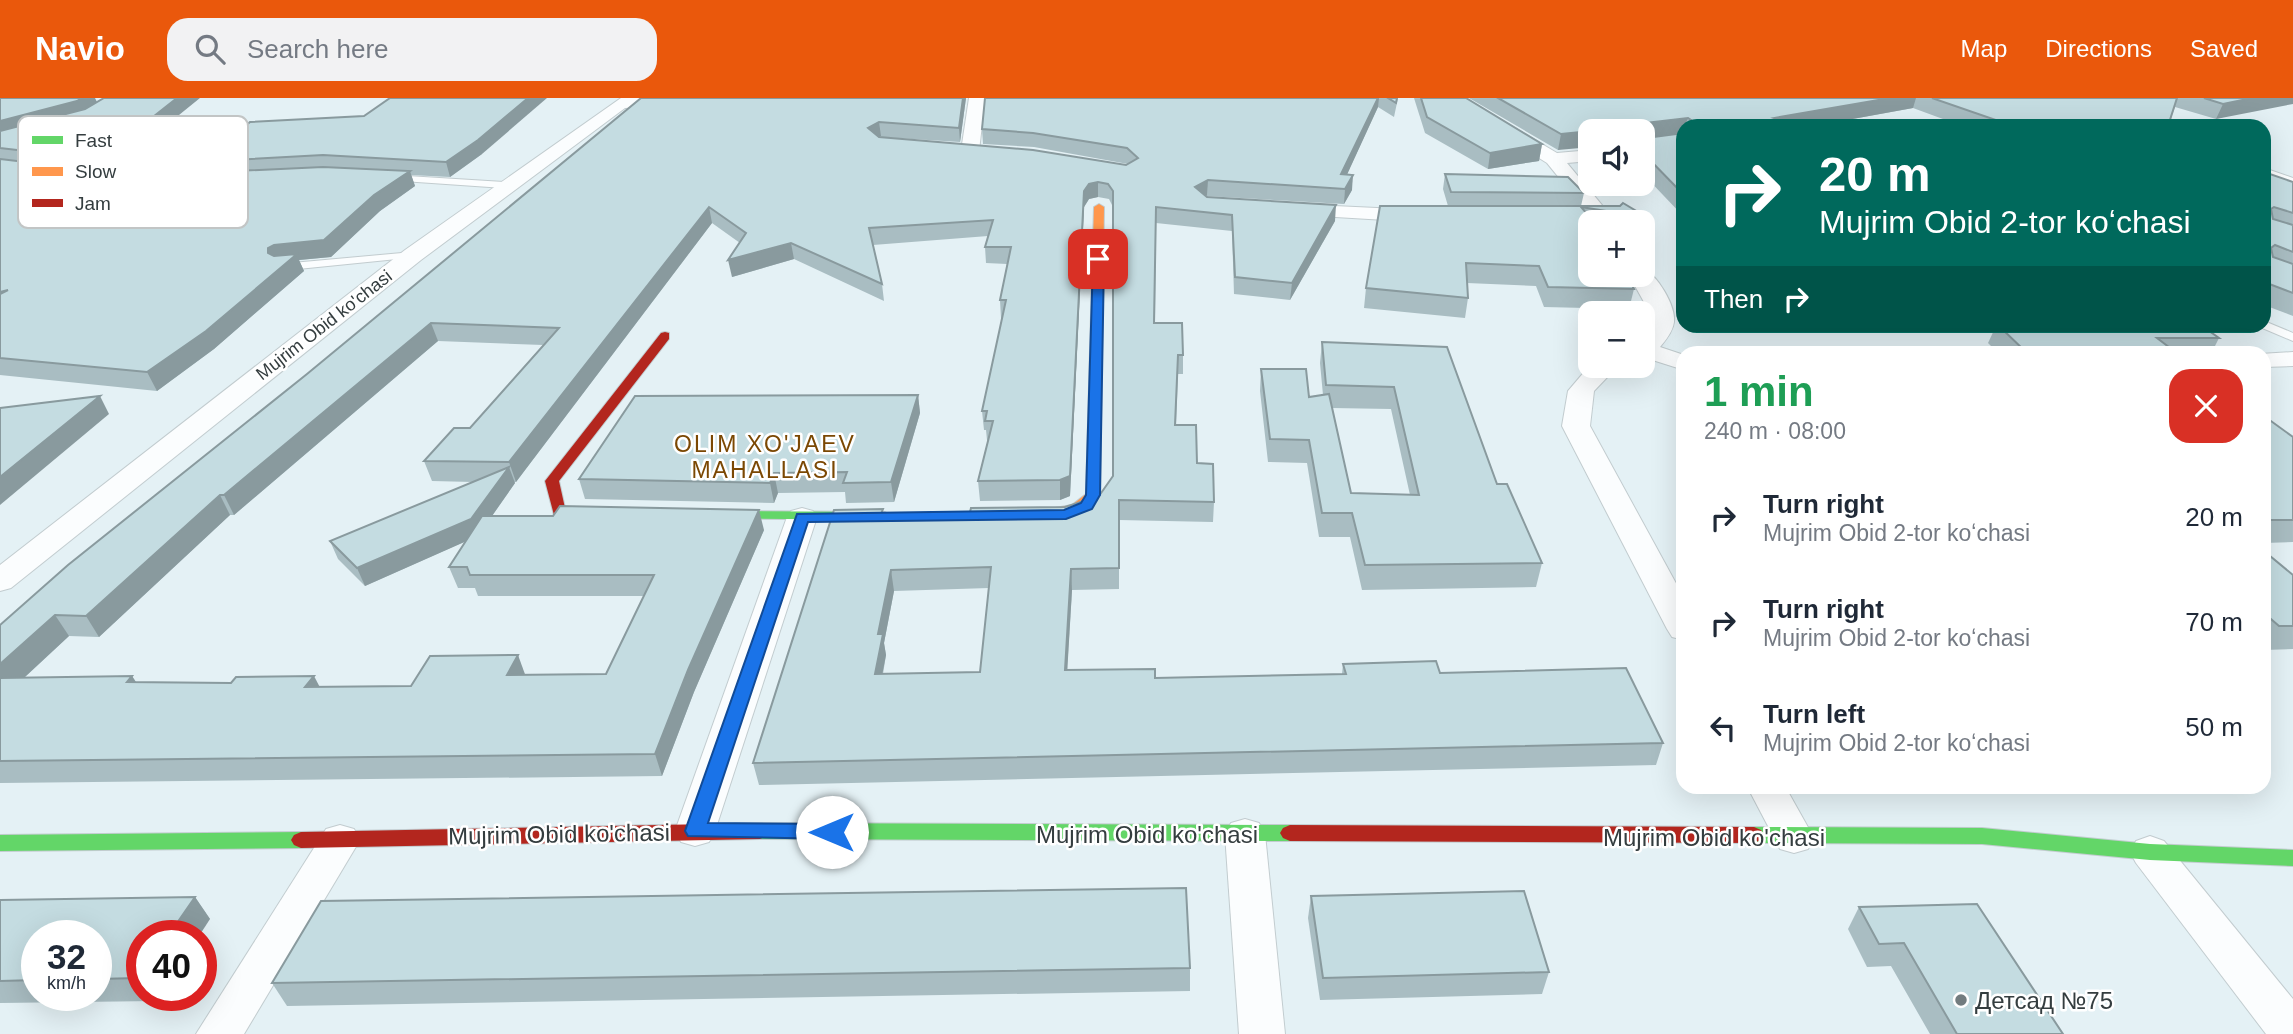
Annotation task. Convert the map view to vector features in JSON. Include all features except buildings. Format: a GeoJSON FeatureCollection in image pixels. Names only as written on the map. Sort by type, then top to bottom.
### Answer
{"type":"FeatureCollection","features":[{"type":"Feature","properties":{"kind":"street"},"geometry":{"type":"LineString","coordinates":[[618,100],[699,98]]}},
{"type":"Feature","properties":{"kind":"street"},"geometry":{"type":"LineString","coordinates":[[945,149],[977,151],[978,98]]}},
{"type":"Feature","properties":{"kind":"street"},"geometry":{"type":"LineString","coordinates":[[1452,98],[1554,159],[1596,210]]}},
{"type":"Feature","properties":{"kind":"street","name":"Mujrim Obid ko'chasi"},"geometry":{"type":"LineString","coordinates":[[0,581],[413,254],[618,100]]}},
{"type":"Feature","properties":{"kind":"street"},"geometry":{"type":"LineString","coordinates":[[1554,159],[1578,156]]}},
{"type":"Feature","properties":{"kind":"street"},"geometry":{"type":"LineString","coordinates":[[1024,515],[1066,514],[1086,506],[1093,495],[1099,207]]}},
{"type":"Feature","properties":{"kind":"street"},"geometry":{"type":"LineString","coordinates":[[1270,208],[1442,216]]}},
{"type":"Feature","properties":{"kind":"street"},"geometry":{"type":"LineString","coordinates":[[1648,287],[1664,310],[1664,321],[1656,339],[1643,349],[1676,360]]}},
{"type":"Feature","properties":{"kind":"street"},"geometry":{"type":"LineString","coordinates":[[627,513],[559,512],[552,481],[665,336]]}},
{"type":"Feature","properties":{"kind":"street"},"geometry":{"type":"LineString","coordinates":[[2271,360],[2293,359]]}},
{"type":"Feature","properties":{"kind":"street"},"geometry":{"type":"LineString","coordinates":[[1590,378],[1579,394],[1575,409],[1576,426],[1676,614]]}},
{"type":"Feature","properties":{"kind":"street"},"geometry":{"type":"LineString","coordinates":[[694,515],[899,516]]}},
{"type":"Feature","properties":{"kind":"street"},"geometry":{"type":"LineString","coordinates":[[695,831],[802,517]]}},
{"type":"Feature","properties":{"kind":"street"},"geometry":{"type":"LineString","coordinates":[[1770,794],[1794,838]]}},
{"type":"Feature","properties":{"kind":"street","name":"Mujrim Obid ko'chasi"},"geometry":{"type":"LineString","coordinates":[[0,843],[340,840],[695,831],[1794,838],[1982,836],[2150,852],[2293,858]]}},
{"type":"Feature","properties":{"kind":"street"},"geometry":{"type":"LineString","coordinates":[[1245,834],[1262,1034]]}},
{"type":"Feature","properties":{"kind":"street"},"geometry":{"type":"LineString","coordinates":[[219,1034],[340,840]]}},
{"type":"Feature","properties":{"kind":"street"},"geometry":{"type":"LineString","coordinates":[[2150,852],[2293,1034]]}},
{"type":"Feature","properties":{"kind":"lane"},"geometry":{"type":"LineString","coordinates":[[2271,173],[2293,181]]}},
{"type":"Feature","properties":{"kind":"lane"},"geometry":{"type":"LineString","coordinates":[[373,177],[504,185]]}},
{"type":"Feature","properties":{"kind":"lane"},"geometry":{"type":"LineString","coordinates":[[281,267],[334,265],[369,258],[413,254]]}},
{"type":"Feature","properties":{"kind":"lane"},"geometry":{"type":"LineString","coordinates":[[2271,327],[2293,337]]}},
{"type":"Feature","properties":{"kind":"traffic: fast"},"geometry":{"type":"LineString","coordinates":[[710,515],[885,516]]}},
{"type":"Feature","properties":{"kind":"traffic: fast"},"geometry":{"type":"LineString","coordinates":[[760,831],[1290,833]]}},
{"type":"Feature","properties":{"kind":"traffic: fast"},"geometry":{"type":"LineString","coordinates":[[1754,835],[1982,836],[2150,852],[2293,858]]}},
{"type":"Feature","properties":{"kind":"traffic: fast"},"geometry":{"type":"LineString","coordinates":[[0,843],[301,840]]}},
{"type":"Feature","properties":{"kind":"traffic: slow"},"geometry":{"type":"LineString","coordinates":[[1043,514],[1077,509],[1093,495],[1099,207]]}},
{"type":"Feature","properties":{"kind":"traffic: jam"},"geometry":{"type":"LineString","coordinates":[[608,513],[559,512],[552,481],[665,336]]}},
{"type":"Feature","properties":{"kind":"traffic: jam"},"geometry":{"type":"LineString","coordinates":[[301,840],[760,831]]}},
{"type":"Feature","properties":{"kind":"traffic: jam"},"geometry":{"type":"LineString","coordinates":[[1290,833],[1754,835]]}},
{"type":"Feature","properties":{"kind":"place","name":"Детсад №75"},"geometry":{"type":"Point","coordinates":[1961,1000]}},
{"type":"Feature","properties":{"kind":"district","name":"OLIM XO'JAEV MAHALLASI"},"geometry":{"type":"Point","coordinates":[765,457]}},
{"type":"Feature","properties":{"kind":"route"},"geometry":{"type":"LineString","coordinates":[[832,832],[695,831],[802,517],[1066,514],[1086,506],[1093,495],[1098,259]]}}]}
